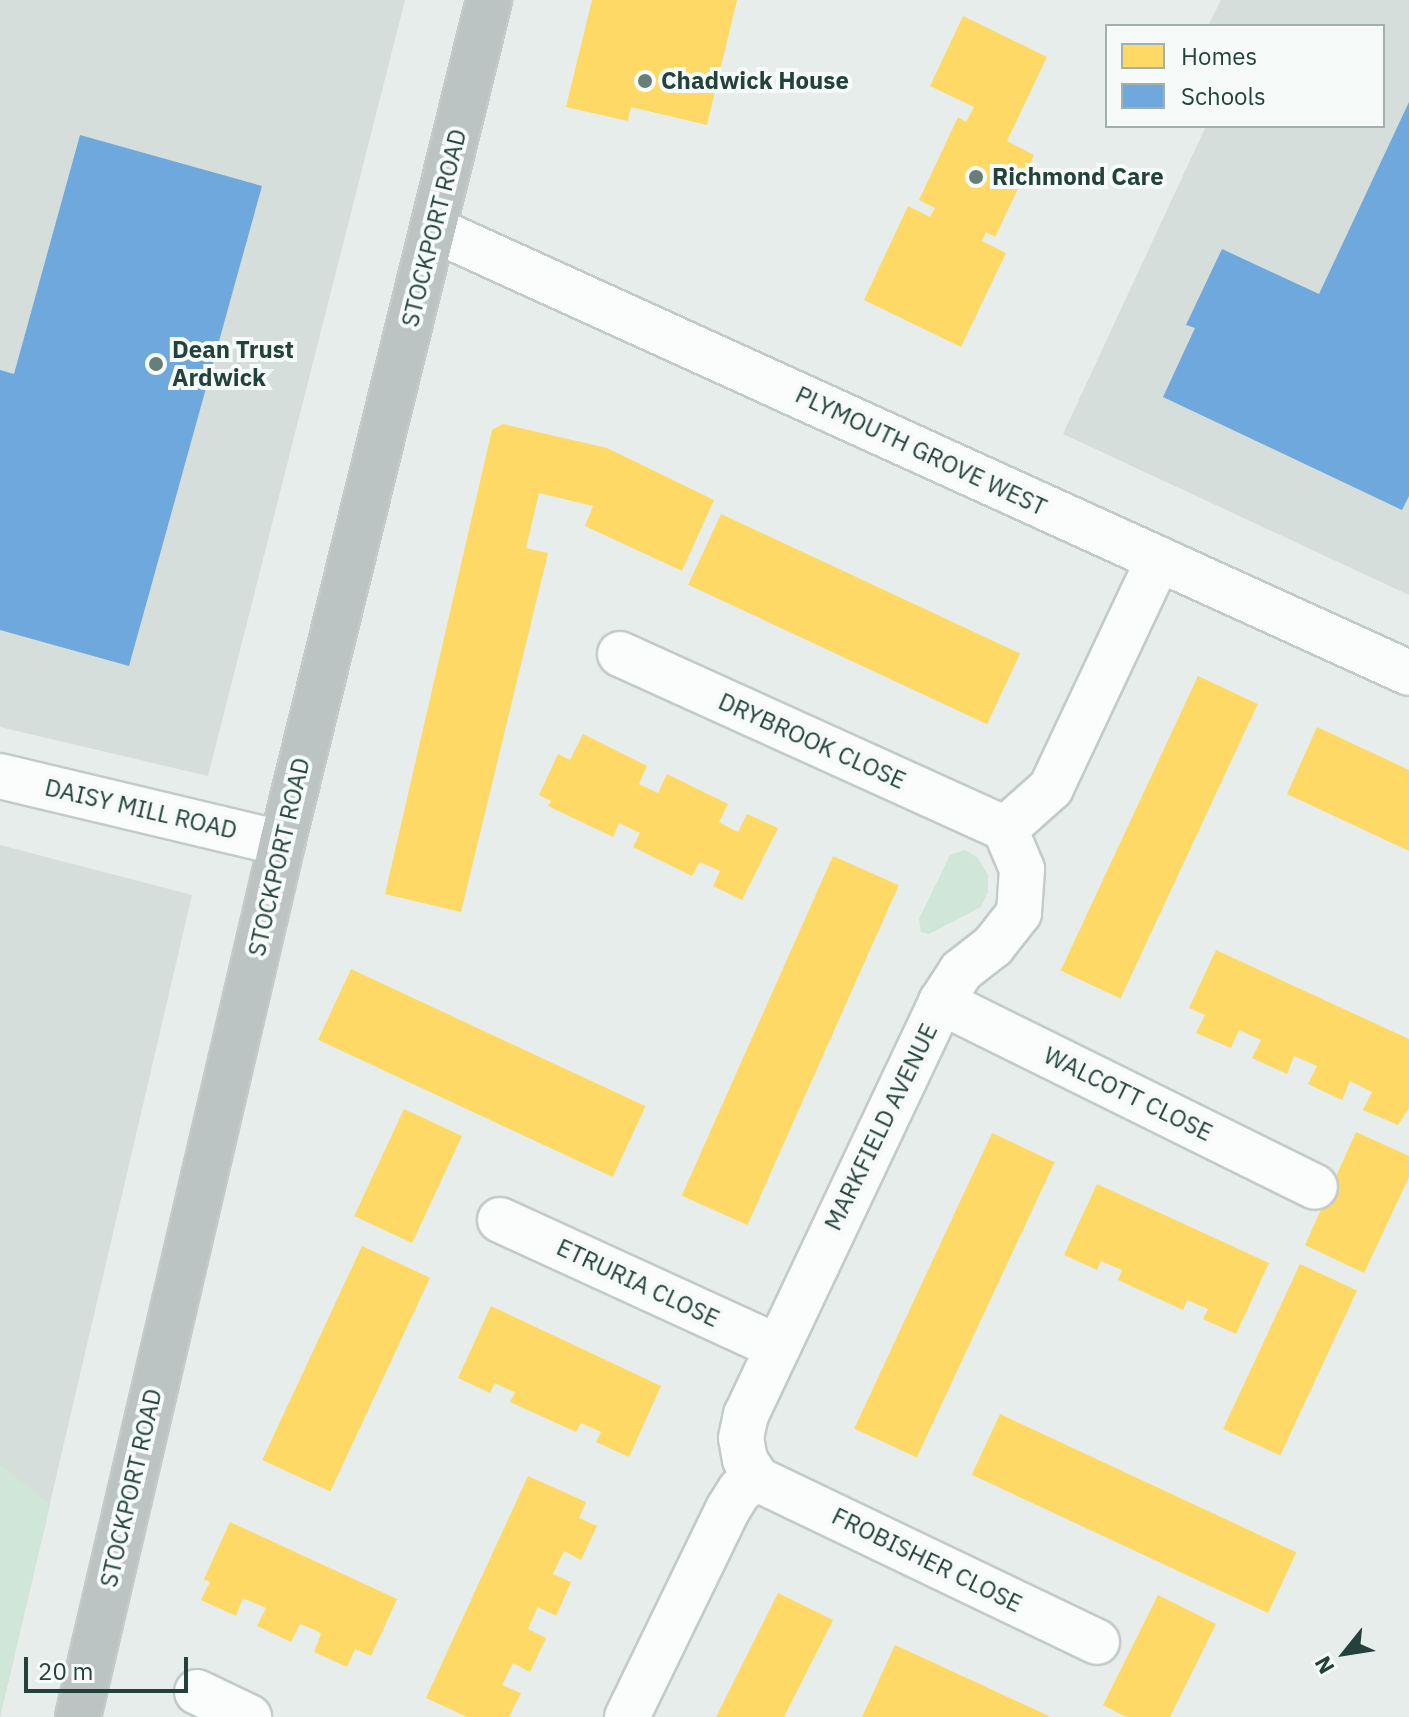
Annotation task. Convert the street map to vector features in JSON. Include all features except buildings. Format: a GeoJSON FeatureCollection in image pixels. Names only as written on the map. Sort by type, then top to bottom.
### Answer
{"type":"FeatureCollection","features":[{"type":"Feature","properties":{"kind":"highway","name":"STOCKPORT ROAD"},"geometry":{"type":"LineString","coordinates":[[78,1717],[282,843],[489,0]]}},
{"type":"Feature","properties":{"kind":"street","name":"PLYMOUTH GROVE WEST"},"geometry":{"type":"LineString","coordinates":[[433,229],[1409,673]]}},
{"type":"Feature","properties":{"kind":"street"},"geometry":{"type":"LineString","coordinates":[[1005,829],[1051,788],[1159,559]]}},
{"type":"Feature","properties":{"kind":"street","name":"DRYBROOK CLOSE"},"geometry":{"type":"LineString","coordinates":[[620,654],[1005,829]]}},
{"type":"Feature","properties":{"kind":"street","name":"DAISY MILL ROAD"},"geometry":{"type":"LineString","coordinates":[[0,776],[282,843]]}},
{"type":"Feature","properties":{"kind":"street","name":"MARKFIELD AVENUE"},"geometry":{"type":"LineString","coordinates":[[757,1479],[745,1460],[741,1438],[775,1346],[941,1002],[961,971],[993,946],[1019,913],[1022,869],[1005,829]]}},
{"type":"Feature","properties":{"kind":"street","name":"WALCOTT CLOSE"},"geometry":{"type":"LineString","coordinates":[[941,1002],[1315,1187]]}},
{"type":"Feature","properties":{"kind":"street","name":"ETRURIA CLOSE"},"geometry":{"type":"LineString","coordinates":[[500,1220],[775,1346]]}},
{"type":"Feature","properties":{"kind":"street"},"geometry":{"type":"LineString","coordinates":[[627,1717],[728,1509],[740,1490],[757,1479]]}},
{"type":"Feature","properties":{"kind":"street","name":"FROBISHER CLOSE"},"geometry":{"type":"LineString","coordinates":[[757,1479],[1097,1642]]}},
{"type":"Feature","properties":{"kind":"street"},"geometry":{"type":"LineString","coordinates":[[197,1692],[249,1717]]}},
{"type":"Feature","properties":{"kind":"shaded area","name":"Dean Trust Ardwick"},"geometry":{"type":"Polygon","coordinates":[[[0,0],[405,0],[208,776],[0,727],[0,0]]]}},
{"type":"Feature","properties":{"kind":"shaded area"},"geometry":{"type":"Polygon","coordinates":[[[1221,0],[1409,0],[1409,595],[1063,434],[1205,128],[1385,128],[1385,24],[1209,24],[1221,0]]]}},
{"type":"Feature","properties":{"kind":"shaded area"},"geometry":{"type":"Polygon","coordinates":[[[0,845],[192,895],[0,1717],[0,845]]]}},
{"type":"Feature","properties":{"kind":"green space"},"geometry":{"type":"Polygon","coordinates":[[[965,850],[978,858],[988,875],[988,892],[981,907],[929,934],[921,932],[919,919],[950,855],[965,850]]]}},
{"type":"Feature","properties":{"kind":"green space"},"geometry":{"type":"Polygon","coordinates":[[[0,1464],[50,1505],[0,1717],[0,1464]]]}},
{"type":"Feature","properties":{"kind":"place","name":"Chadwick House"},"geometry":{"type":"Point","coordinates":[645,81]}},
{"type":"Feature","properties":{"kind":"place","name":"Richmond Care"},"geometry":{"type":"Point","coordinates":[976,177]}},
{"type":"Feature","properties":{"kind":"place","name":"Dean Trust Ardwick"},"geometry":{"type":"Point","coordinates":[156,364]}}]}
